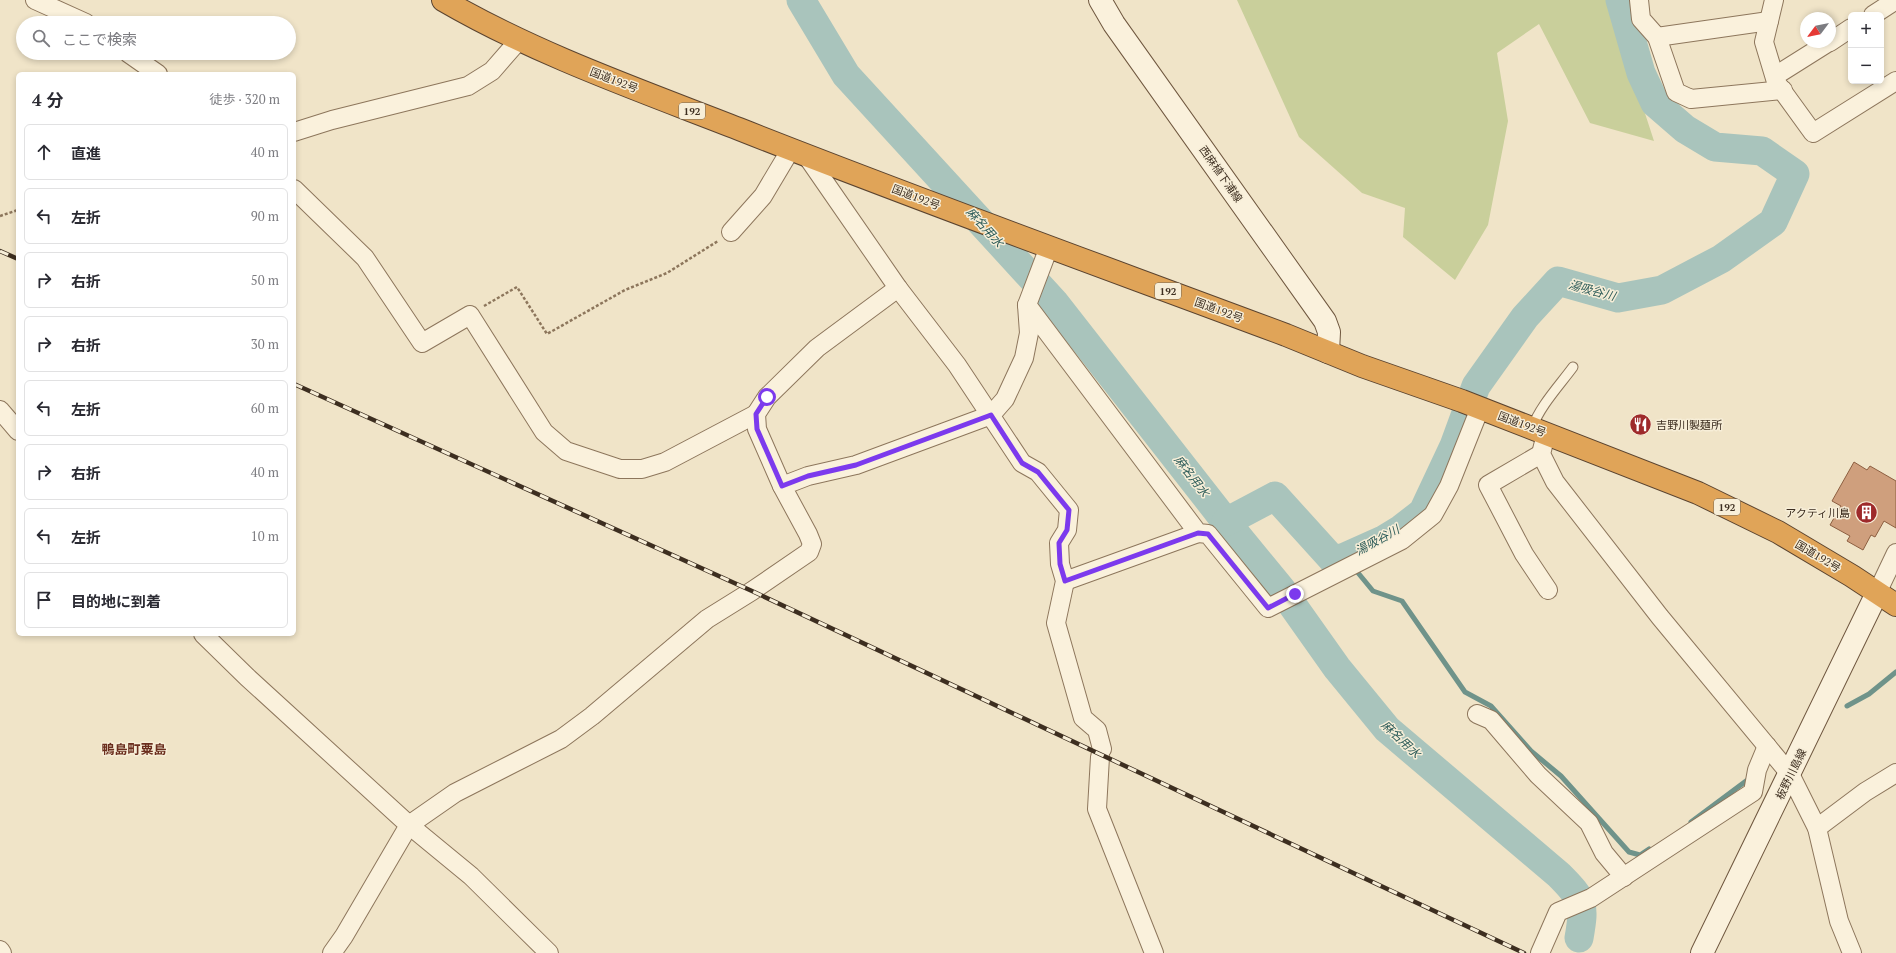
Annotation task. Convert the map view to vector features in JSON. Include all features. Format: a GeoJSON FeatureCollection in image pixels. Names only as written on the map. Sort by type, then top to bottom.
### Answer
{"type":"FeatureCollection","features":[{"type":"Feature","properties":{"kind":"highway","name":"国道192号"},"geometry":{"type":"LineString","coordinates":[[443,0],[519,40],[585,68],[798,152],[1362,366],[1473,405],[1698,493],[1778,532],[1896,605]]}},
{"type":"Feature","properties":{"kind":"main road","name":"西麻植下浦線"},"geometry":{"type":"LineString","coordinates":[[1100,0],[1114,24],[1325,321],[1329,332],[1328,352]]}},
{"type":"Feature","properties":{"kind":"main road","name":"板野川島線"},"geometry":{"type":"LineString","coordinates":[[1702,953],[1878,593]]}},
{"type":"Feature","properties":{"kind":"street"},"geometry":{"type":"LineString","coordinates":[[35,0],[70,16]]}},
{"type":"Feature","properties":{"kind":"street"},"geometry":{"type":"LineString","coordinates":[[1639,0],[1641,19],[1657,37],[1676,92],[1691,100],[1779,83],[1823,48]]}},
{"type":"Feature","properties":{"kind":"street"},"geometry":{"type":"LineString","coordinates":[[1774,0],[1764,42],[1779,83],[1813,133],[1896,81]]}},
{"type":"Feature","properties":{"kind":"street"},"geometry":{"type":"LineString","coordinates":[[1878,12],[1896,0]]}},
{"type":"Feature","properties":{"kind":"street"},"geometry":{"type":"LineString","coordinates":[[1657,37],[1769,22]]}},
{"type":"Feature","properties":{"kind":"street"},"geometry":{"type":"LineString","coordinates":[[1836,38],[1848,30]]}},
{"type":"Feature","properties":{"kind":"street"},"geometry":{"type":"LineString","coordinates":[[296,131],[332,120],[468,86],[492,72],[519,40]]}},
{"type":"Feature","properties":{"kind":"street"},"geometry":{"type":"LineString","coordinates":[[138,60],[155,72]]}},
{"type":"Feature","properties":{"kind":"street"},"geometry":{"type":"LineString","coordinates":[[732,232],[798,152],[898,288],[957,365],[1022,463],[1038,472],[1069,510],[1067,530],[1059,543],[1060,564],[1065,581],[1056,623],[1083,718],[1097,730],[1101,753],[1098,809],[1152,952]]}},
{"type":"Feature","properties":{"kind":"street"},"geometry":{"type":"LineString","coordinates":[[296,191],[365,258],[422,343],[470,315],[544,432],[566,451],[620,469],[642,469],[665,462],[756,414],[767,397],[817,348],[898,288]]}},
{"type":"Feature","properties":{"kind":"street"},"geometry":{"type":"LineString","coordinates":[[782,486],[808,476],[856,465],[991,415],[1005,399],[1024,358],[1029,333],[1028,300],[1049,247]]}},
{"type":"Feature","properties":{"kind":"street"},"geometry":{"type":"LineString","coordinates":[[1028,300],[1198,533]]}},
{"type":"Feature","properties":{"kind":"street"},"geometry":{"type":"LineString","coordinates":[[1065,581],[1198,533],[1208,534],[1268,608],[1402,540],[1433,516],[1449,486],[1473,405]]}},
{"type":"Feature","properties":{"kind":"street"},"geometry":{"type":"LineString","coordinates":[[0,410],[16,428]]}},
{"type":"Feature","properties":{"kind":"street"},"geometry":{"type":"LineString","coordinates":[[332,953],[344,936],[409,825],[455,793],[561,739],[592,716],[707,619],[752,592],[809,552],[812,544],[782,486],[757,429],[756,414]]}},
{"type":"Feature","properties":{"kind":"street"},"geometry":{"type":"LineString","coordinates":[[1539,431],[1540,454],[1548,470],[1560,488],[1660,617],[1790,774],[1817,828],[1839,921],[1852,953]]}},
{"type":"Feature","properties":{"kind":"street"},"geometry":{"type":"LineString","coordinates":[[1540,454],[1488,485],[1524,554],[1548,590]]}},
{"type":"Feature","properties":{"kind":"street"},"geometry":{"type":"LineString","coordinates":[[1878,593],[1896,553]]}},
{"type":"Feature","properties":{"kind":"street"},"geometry":{"type":"LineString","coordinates":[[205,636],[247,677],[409,825],[471,876],[549,953]]}},
{"type":"Feature","properties":{"kind":"street"},"geometry":{"type":"LineString","coordinates":[[1477,714],[1491,720],[1538,775],[1589,822],[1604,853],[1624,877]]}},
{"type":"Feature","properties":{"kind":"street"},"geometry":{"type":"LineString","coordinates":[[1540,953],[1558,912],[1591,898],[1753,792],[1757,770],[1767,746]]}},
{"type":"Feature","properties":{"kind":"street"},"geometry":{"type":"LineString","coordinates":[[1817,828],[1865,792],[1896,773]]}},
{"type":"Feature","properties":{"kind":"lane"},"geometry":{"type":"LineString","coordinates":[[1539,431],[1535,420],[1545,404],[1574,367]]}},
{"type":"Feature","properties":{"kind":"path"},"geometry":{"type":"LineString","coordinates":[[0,216],[16,211]]}},
{"type":"Feature","properties":{"kind":"path"},"geometry":{"type":"LineString","coordinates":[[470,315],[517,287],[547,334],[625,290],[667,273],[732,232]]}},
{"type":"Feature","properties":{"kind":"green space"},"geometry":{"type":"Polygon","coordinates":[[[1237,0],[1608,0],[1654,141],[1590,123],[1539,24],[1497,53],[1508,121],[1488,225],[1455,280],[1403,237],[1405,208],[1362,193],[1299,137],[1237,0]]]}},
{"type":"Feature","properties":{"kind":"building","name":"アクティ川島"},"geometry":{"type":"Polygon","coordinates":[[[1854,462],[1867,470],[1870,466],[1896,481],[1896,528],[1884,521],[1875,537],[1871,535],[1863,550],[1847,541],[1850,536],[1830,525],[1841,506],[1832,501],[1854,462]]]}},
{"type":"Feature","properties":{"kind":"waterway","name":"麻名用水"},"geometry":{"type":"LineString","coordinates":[[801,0],[846,75],[1054,302],[1226,522],[1281,589],[1337,668],[1387,729],[1559,875],[1574,891],[1581,903],[1582,910],[1579,938]]}},
{"type":"Feature","properties":{"kind":"waterway","name":"湯吸谷川"},"geometry":{"type":"LineString","coordinates":[[1226,522],[1275,496],[1333,560],[1345,557],[1383,540],[1401,529],[1423,512],[1454,446],[1476,386],[1525,317],[1558,281],[1618,298],[1662,290],[1721,259],[1773,222],[1795,174],[1762,151],[1715,147],[1685,129],[1655,103],[1641,73],[1620,0]]}},
{"type":"Feature","properties":{"kind":"waterway"},"geometry":{"type":"LineString","coordinates":[[1345,557],[1373,591],[1402,601],[1465,692],[1491,706],[1531,751],[1561,776],[1629,852],[1640,855],[1649,849]]}},
{"type":"Feature","properties":{"kind":"waterway"},"geometry":{"type":"LineString","coordinates":[[1847,706],[1869,694],[1896,672]]}},
{"type":"Feature","properties":{"kind":"waterway"},"geometry":{"type":"LineString","coordinates":[[1691,822],[1746,781]]}},
{"type":"Feature","properties":{"kind":"railway"},"geometry":{"type":"LineString","coordinates":[[0,251],[16,258]]}},
{"type":"Feature","properties":{"kind":"railway"},"geometry":{"type":"LineString","coordinates":[[296,385],[752,591],[1524,953]]}},
{"type":"Feature","properties":{"kind":"place","name":"吉野川製麺所"},"geometry":{"type":"Point","coordinates":[1641,425]}},
{"type":"Feature","properties":{"kind":"place","name":"アクティ川島"},"geometry":{"type":"Point","coordinates":[1866,513]}},
{"type":"Feature","properties":{"kind":"district","name":"鴨島町粟島"},"geometry":{"type":"Point","coordinates":[134,749]}},
{"type":"Feature","properties":{"kind":"route"},"geometry":{"type":"LineString","coordinates":[[767,397],[756,414],[757,429],[782,486],[808,476],[856,465],[981,420],[991,415],[1022,463],[1038,472],[1069,510],[1067,530],[1059,543],[1060,564],[1065,581],[1198,533],[1208,534],[1268,608],[1295,594]]}}]}
